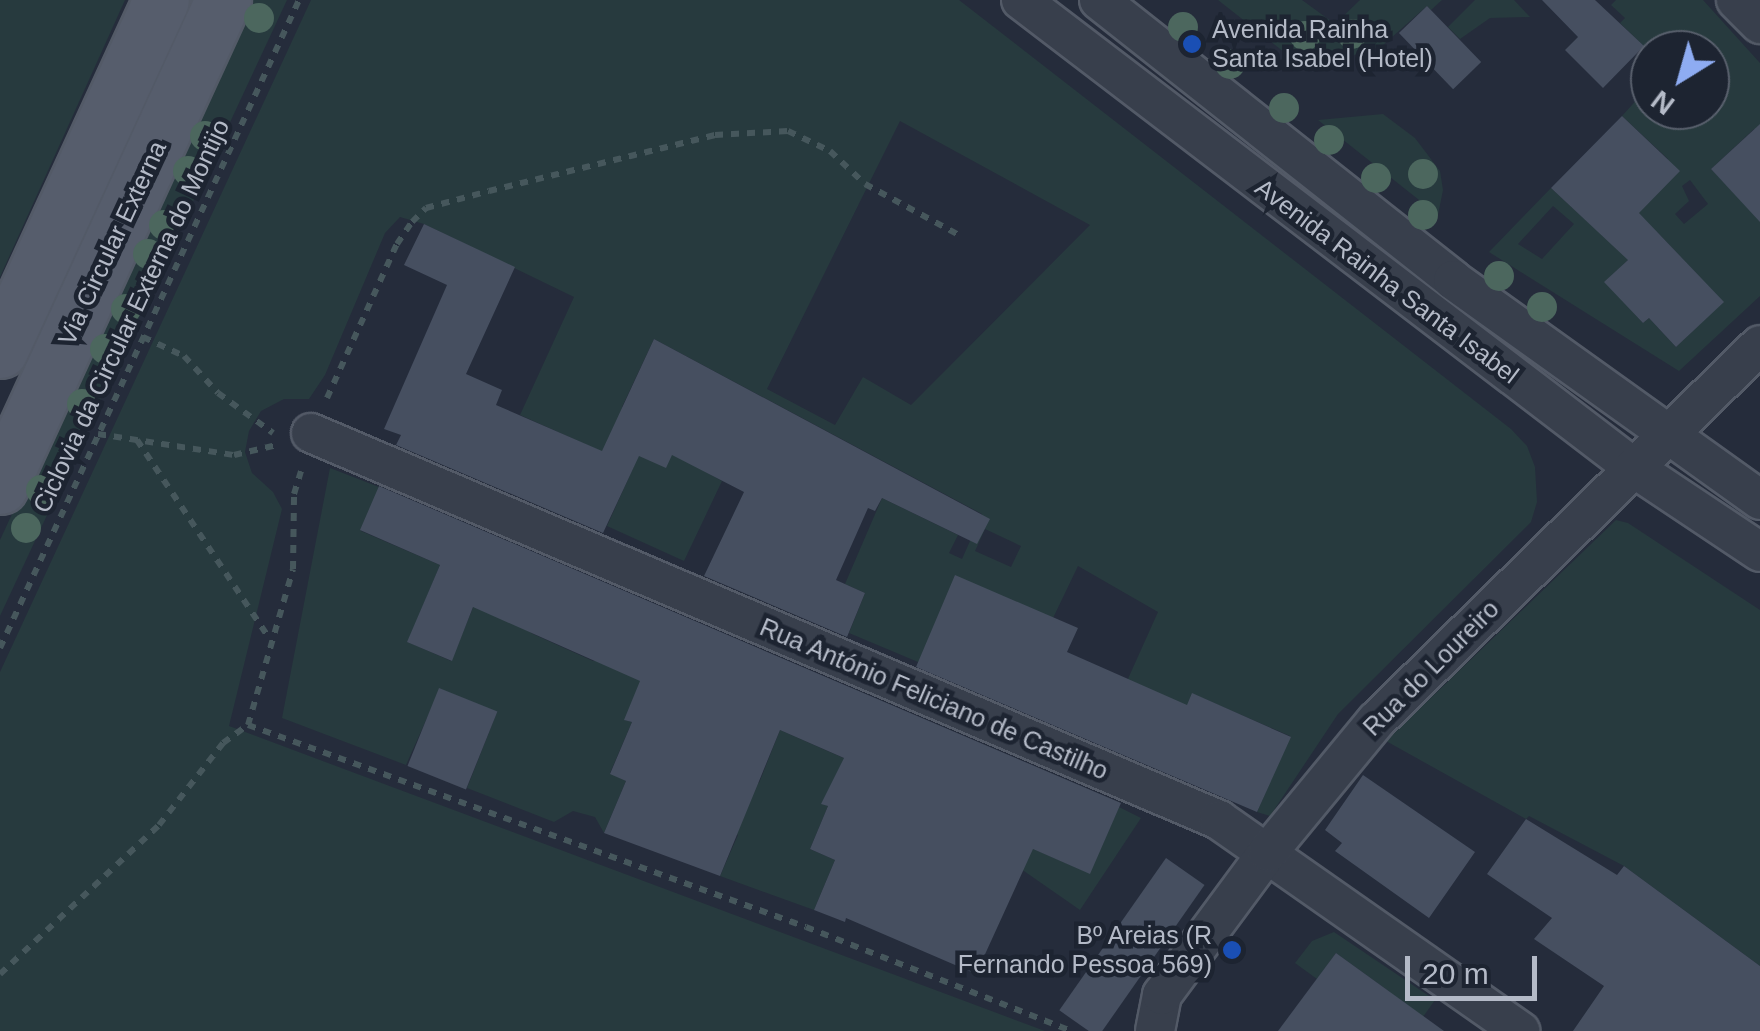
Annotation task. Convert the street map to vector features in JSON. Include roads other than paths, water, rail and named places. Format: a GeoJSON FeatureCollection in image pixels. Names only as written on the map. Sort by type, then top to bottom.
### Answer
{"type":"FeatureCollection","features":[{"type":"Feature","properties":{"kind":"main road"},"geometry":{"type":"LineString","coordinates":[[0,350],[161,0]]}},
{"type":"Feature","properties":{"kind":"main road","name":"Via Circular Externa"},"geometry":{"type":"LineString","coordinates":[[0,486],[223,0]]}},
{"type":"Feature","properties":{"kind":"street","name":"Avenida Rainha Santa Isabel"},"geometry":{"type":"LineString","coordinates":[[1021,0],[1634,468],[1760,552]]}},
{"type":"Feature","properties":{"kind":"street","name":"Avenida Rainha Santa Isabel"},"geometry":{"type":"LineString","coordinates":[[1099,0],[1453,280],[1760,500]]}},
{"type":"Feature","properties":{"kind":"street"},"geometry":{"type":"LineString","coordinates":[[1736,0],[1760,24]]}},
{"type":"Feature","properties":{"kind":"street","name":"Rua do Loureiro"},"geometry":{"type":"LineString","coordinates":[[1155,1031],[1162,995],[1268,852],[1376,721],[1760,345]]}},
{"type":"Feature","properties":{"kind":"street","name":"Rua António Feliciano de Castilho"},"geometry":{"type":"LineString","coordinates":[[311,433],[1219,820],[1520,1031]]}},
{"type":"Feature","properties":{"kind":"place","name":"Avenida Rainha Santa Isabel (Hotel)"},"geometry":{"type":"Point","coordinates":[1192,44]}},
{"type":"Feature","properties":{"kind":"place","name":"Bº Areias (R Fernando Pessoa 569)"},"geometry":{"type":"Point","coordinates":[1232,950]}}]}
